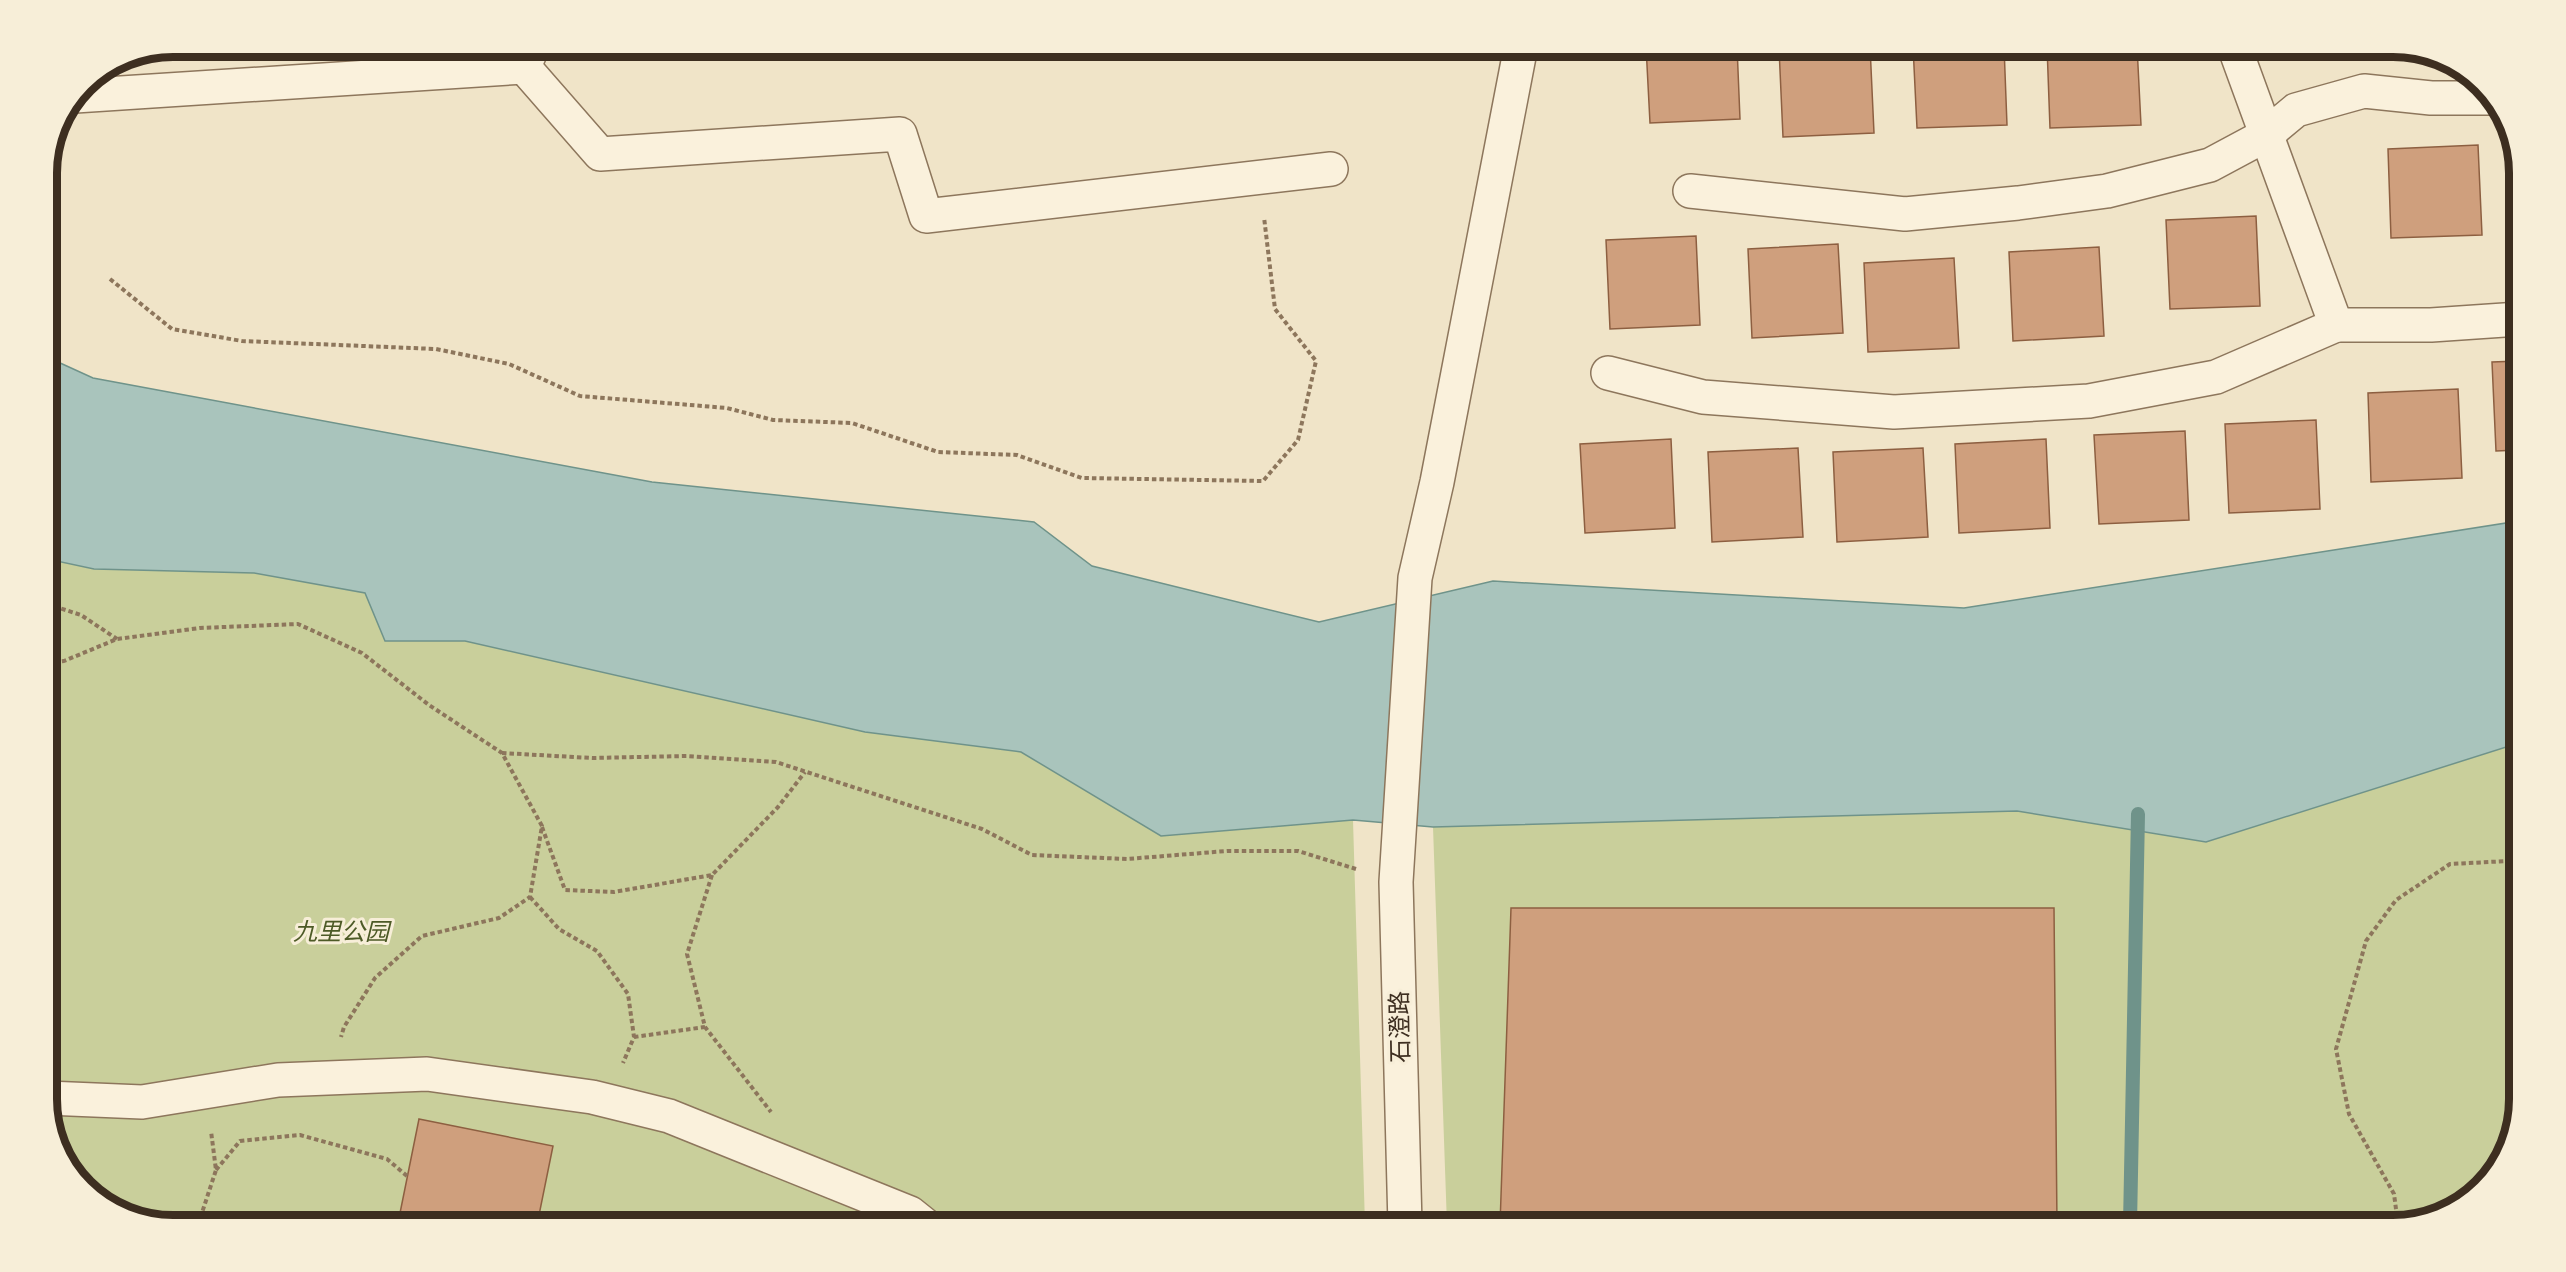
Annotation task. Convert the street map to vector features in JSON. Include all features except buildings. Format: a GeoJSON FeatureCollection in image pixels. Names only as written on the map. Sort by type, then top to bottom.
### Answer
{"type":"FeatureCollection","features":[{"type":"Feature","properties":{"kind":"street"},"geometry":{"type":"LineString","coordinates":[[87,95],[529,57],[600,154],[900,134],[926,216],[1331,169]]}},
{"type":"Feature","properties":{"kind":"street","name":"石澄路"},"geometry":{"type":"LineString","coordinates":[[1404,1215],[1396,882],[1415,578],[1437,482],[1519,57]]}},
{"type":"Feature","properties":{"kind":"street"},"geometry":{"type":"LineString","coordinates":[[2238,57],[2336,325]]}},
{"type":"Feature","properties":{"kind":"street"},"geometry":{"type":"LineString","coordinates":[[1690,191],[1905,214],[2107,191],[2210,165],[2266,135],[2296,110],[2364,91],[2431,98],[2482,98]]}},
{"type":"Feature","properties":{"kind":"street"},"geometry":{"type":"LineString","coordinates":[[1608,373],[1703,397],[1894,412],[2089,401],[2216,377],[2336,325],[2431,325],[2509,320]]}},
{"type":"Feature","properties":{"kind":"street"},"geometry":{"type":"LineString","coordinates":[[57,1098],[142,1102],[278,1080],[427,1074],[592,1097],[669,1116],[912,1215]]}},
{"type":"Feature","properties":{"kind":"path"},"geometry":{"type":"LineString","coordinates":[[110,279],[172,329],[242,341],[436,350],[509,364],[580,396],[727,408],[773,420],[852,423],[938,452],[1017,455],[1082,478],[1263,481],[1298,440],[1316,361],[1275,309],[1259,177]]}},
{"type":"Feature","properties":{"kind":"path"},"geometry":{"type":"LineString","coordinates":[[57,607],[81,615],[117,639]]}},
{"type":"Feature","properties":{"kind":"path"},"geometry":{"type":"LineString","coordinates":[[57,662],[117,639],[200,628],[298,624],[362,653],[429,705],[502,753],[542,826],[565,890],[614,892],[712,875]]}},
{"type":"Feature","properties":{"kind":"path"},"geometry":{"type":"LineString","coordinates":[[502,753],[592,758],[687,756],[776,762],[982,829],[1032,855],[1127,859],[1227,850],[1298,850],[1396,882]]}},
{"type":"Feature","properties":{"kind":"path"},"geometry":{"type":"LineString","coordinates":[[777,1118],[705,1027],[687,954],[712,875],[778,807],[805,772]]}},
{"type":"Feature","properties":{"kind":"path"},"geometry":{"type":"LineString","coordinates":[[327,1078],[344,1027],[375,978],[422,936],[499,918],[530,897],[542,826]]}},
{"type":"Feature","properties":{"kind":"path"},"geometry":{"type":"LineString","coordinates":[[2397,1215],[2394,1194],[2349,1114],[2336,1049],[2366,941],[2396,900],[2450,864],[2509,861]]}},
{"type":"Feature","properties":{"kind":"path"},"geometry":{"type":"LineString","coordinates":[[530,897],[559,929],[597,951],[628,994],[634,1038],[623,1064],[592,1097]]}},
{"type":"Feature","properties":{"kind":"path"},"geometry":{"type":"LineString","coordinates":[[634,1038],[705,1027]]}},
{"type":"Feature","properties":{"kind":"path"},"geometry":{"type":"LineString","coordinates":[[206,1092],[216,1170]]}},
{"type":"Feature","properties":{"kind":"path"},"geometry":{"type":"LineString","coordinates":[[202,1215],[216,1170],[240,1141],[300,1135],[387,1159],[407,1176]]}},
{"type":"Feature","properties":{"kind":"green space","name":"九里公园"},"geometry":{"type":"Polygon","coordinates":[[[57,561],[94,569],[254,573],[365,593],[386,641],[465,641],[865,732],[1022,752],[1161,836],[1353,820],[1365,1215],[158,1214],[128,1206],[96,1186],[77,1164],[63,1136],[59,1122],[57,1107],[57,561]]]}},
{"type":"Feature","properties":{"kind":"green space"},"geometry":{"type":"Polygon","coordinates":[[[2509,746],[2509,1107],[2503,1136],[2489,1164],[2470,1186],[2458,1195],[2430,1209],[2393,1215],[1447,1215],[1433,827],[2017,811],[2206,842],[2509,746]]]}},
{"type":"Feature","properties":{"kind":"water"},"geometry":{"type":"Polygon","coordinates":[[[57,362],[93,378],[652,482],[1034,522],[1092,566],[1319,622],[1493,581],[1964,608],[2509,523],[2509,746],[2206,842],[2017,811],[1433,827],[1353,820],[1161,836],[1021,752],[865,732],[465,641],[385,641],[365,593],[254,573],[94,569],[57,561],[57,362]]]}},
{"type":"Feature","properties":{"kind":"waterway"},"geometry":{"type":"LineString","coordinates":[[2130,1215],[2138,814]]}}]}
